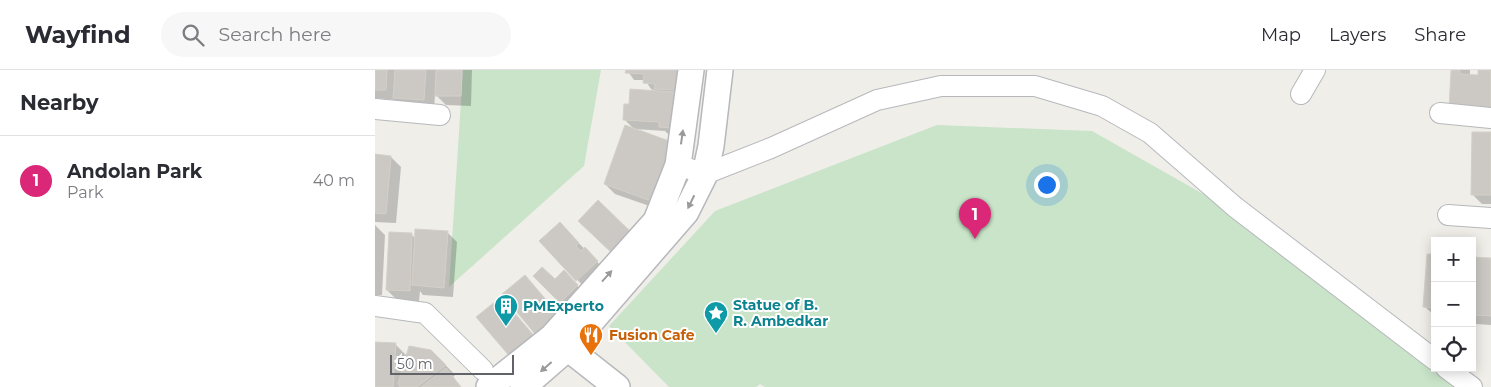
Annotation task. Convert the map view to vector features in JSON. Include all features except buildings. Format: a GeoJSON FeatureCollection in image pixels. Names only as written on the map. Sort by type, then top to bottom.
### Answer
{"type":"FeatureCollection","features":[{"type":"Feature","properties":{"kind":"street"},"geometry":{"type":"LineString","coordinates":[[523,387],[657,221],[678,165],[691,70]]}},
{"type":"Feature","properties":{"kind":"street"},"geometry":{"type":"LineString","coordinates":[[375,306],[425,313],[486,378],[560,342],[686,212],[705,174],[711,146],[720,70]]}},
{"type":"Feature","properties":{"kind":"street"},"geometry":{"type":"LineString","coordinates":[[1301,94],[1315,70]]}},
{"type":"Feature","properties":{"kind":"street"},"geometry":{"type":"LineString","coordinates":[[678,165],[705,174],[771,148],[877,100],[941,86],[1035,86],[1102,106],[1150,133],[1235,207],[1431,357]]}},
{"type":"Feature","properties":{"kind":"street"},"geometry":{"type":"LineString","coordinates":[[375,109],[440,115]]}},
{"type":"Feature","properties":{"kind":"street"},"geometry":{"type":"LineString","coordinates":[[1440,113],[1491,118]]}},
{"type":"Feature","properties":{"kind":"street"},"geometry":{"type":"LineString","coordinates":[[1448,215],[1491,218]]}},
{"type":"Feature","properties":{"kind":"street"},"geometry":{"type":"LineString","coordinates":[[560,342],[617,387]]}},
{"type":"Feature","properties":{"kind":"street"},"geometry":{"type":"LineString","coordinates":[[1451,372],[1472,387]]}},
{"type":"Feature","properties":{"kind":"green space"},"geometry":{"type":"Polygon","coordinates":[[[463,70],[601,70],[584,166],[449,287],[463,70]]]}},
{"type":"Feature","properties":{"kind":"green space"},"geometry":{"type":"Polygon","coordinates":[[[937,125],[1092,131],[1205,195],[1431,368],[1431,372],[1436,372],[1456,387],[765,387],[760,384],[756,387],[669,387],[609,326],[715,211],[937,125]]]}},
{"type":"Feature","properties":{"kind":"place","name":"Andolan Park"},"geometry":{"type":"Point","coordinates":[975,239]}},
{"type":"Feature","properties":{"kind":"place","name":"PMExperto"},"geometry":{"type":"Point","coordinates":[506,327]}},
{"type":"Feature","properties":{"kind":"place","name":"Statue of B. R. Ambedkar"},"geometry":{"type":"Point","coordinates":[716,334]}},
{"type":"Feature","properties":{"kind":"place","name":"Fusion Cafe"},"geometry":{"type":"Point","coordinates":[591,356]}}]}
